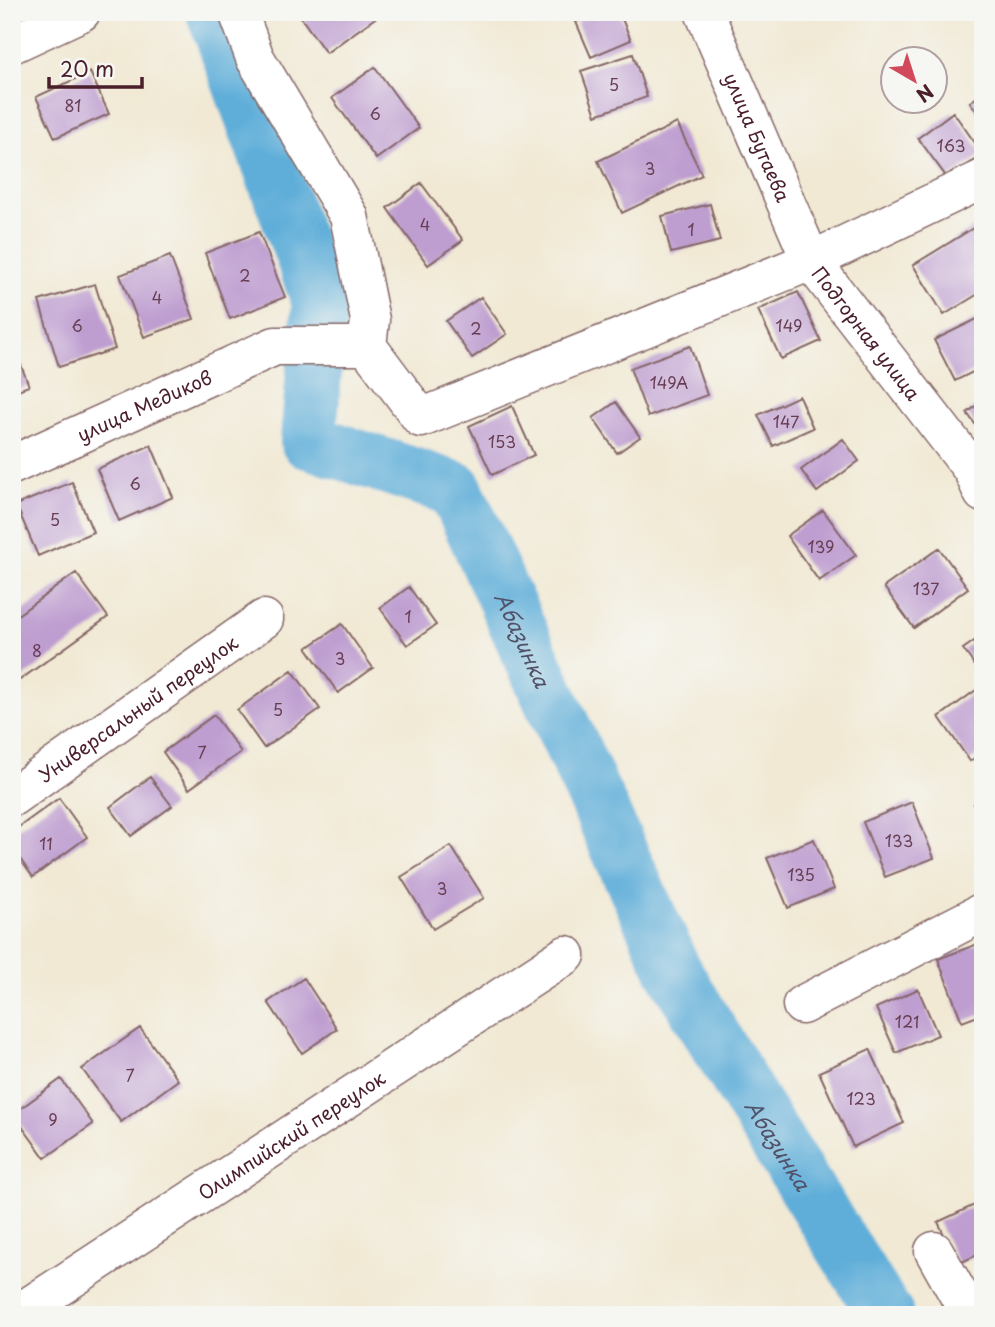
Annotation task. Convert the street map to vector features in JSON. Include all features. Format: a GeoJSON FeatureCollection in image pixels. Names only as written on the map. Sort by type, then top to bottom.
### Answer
{"type":"FeatureCollection","features":[{"type":"Feature","properties":{"kind":"street"},"geometry":{"type":"LineString","coordinates":[[12,44],[81,12]]}},
{"type":"Feature","properties":{"kind":"street"},"geometry":{"type":"LineString","coordinates":[[238,12],[255,58],[349,216],[370,320],[367,346],[421,418],[811,261]]}},
{"type":"Feature","properties":{"kind":"street","name":"улица Бутаева"},"geometry":{"type":"LineString","coordinates":[[704,12],[811,261]]}},
{"type":"Feature","properties":{"kind":"street","name":"Подгорная улица"},"geometry":{"type":"LineString","coordinates":[[983,179],[811,261],[972,469],[983,493]]}},
{"type":"Feature","properties":{"kind":"street","name":"улица Медиков"},"geometry":{"type":"LineString","coordinates":[[12,466],[275,346],[367,346]]}},
{"type":"Feature","properties":{"kind":"street","name":"Универсальный переулок"},"geometry":{"type":"LineString","coordinates":[[12,797],[264,620]]}},
{"type":"Feature","properties":{"kind":"street"},"geometry":{"type":"LineString","coordinates":[[802,1005],[983,912]]}},
{"type":"Feature","properties":{"kind":"street","name":"Олимпийский переулок"},"geometry":{"type":"LineString","coordinates":[[16,1315],[565,955]]}},
{"type":"Feature","properties":{"kind":"street"},"geometry":{"type":"LineString","coordinates":[[934,1251],[971,1315]]}},
{"type":"Feature","properties":{"kind":"building"},"geometry":{"type":"Polygon","coordinates":[[[297,12],[376,12],[378,16],[326,53],[297,12]]]}},
{"type":"Feature","properties":{"kind":"building"},"geometry":{"type":"Polygon","coordinates":[[[599,12],[619,12],[631,40],[591,57],[576,22],[599,12]]]}},
{"type":"Feature","properties":{"kind":"building"},"geometry":{"type":"Polygon","coordinates":[[[633,54],[647,97],[596,115],[581,71],[633,54]]]}},
{"type":"Feature","properties":{"kind":"building"},"geometry":{"type":"Polygon","coordinates":[[[375,67],[419,128],[376,159],[332,98],[375,67]]]}},
{"type":"Feature","properties":{"kind":"building"},"geometry":{"type":"Polygon","coordinates":[[[90,72],[109,114],[55,138],[36,97],[90,72]]]}},
{"type":"Feature","properties":{"kind":"building"},"geometry":{"type":"Polygon","coordinates":[[[983,93],[983,120],[970,102],[983,93]]]}},
{"type":"Feature","properties":{"kind":"building"},"geometry":{"type":"Polygon","coordinates":[[[953,112],[983,154],[948,179],[918,138],[953,112]]]}},
{"type":"Feature","properties":{"kind":"building"},"geometry":{"type":"Polygon","coordinates":[[[677,123],[702,175],[622,213],[598,161],[677,123]]]}},
{"type":"Feature","properties":{"kind":"building"},"geometry":{"type":"Polygon","coordinates":[[[421,183],[463,240],[428,265],[387,208],[421,183]]]}},
{"type":"Feature","properties":{"kind":"building"},"geometry":{"type":"Polygon","coordinates":[[[710,204],[720,241],[671,253],[662,216],[710,204]]]}},
{"type":"Feature","properties":{"kind":"building"},"geometry":{"type":"Polygon","coordinates":[[[983,222],[983,291],[944,315],[913,265],[983,222]]]}},
{"type":"Feature","properties":{"kind":"building"},"geometry":{"type":"Polygon","coordinates":[[[259,232],[285,297],[230,319],[205,253],[259,232]]]}},
{"type":"Feature","properties":{"kind":"building"},"geometry":{"type":"Polygon","coordinates":[[[170,256],[194,319],[144,337],[120,275],[170,256]]]}},
{"type":"Feature","properties":{"kind":"building"},"geometry":{"type":"Polygon","coordinates":[[[95,284],[115,349],[59,367],[39,301],[95,284]]]}},
{"type":"Feature","properties":{"kind":"building"},"geometry":{"type":"Polygon","coordinates":[[[798,292],[821,341],[781,359],[758,310],[798,292]]]}},
{"type":"Feature","properties":{"kind":"building"},"geometry":{"type":"Polygon","coordinates":[[[481,297],[507,334],[472,358],[446,321],[481,297]]]}},
{"type":"Feature","properties":{"kind":"building"},"geometry":{"type":"Polygon","coordinates":[[[983,316],[983,367],[955,381],[934,340],[983,316]]]}},
{"type":"Feature","properties":{"kind":"building"},"geometry":{"type":"Polygon","coordinates":[[[12,342],[29,386],[12,392],[12,342]]]}},
{"type":"Feature","properties":{"kind":"building"},"geometry":{"type":"Polygon","coordinates":[[[690,346],[707,395],[648,417],[630,368],[690,346]]]}},
{"type":"Feature","properties":{"kind":"building"},"geometry":{"type":"Polygon","coordinates":[[[799,396],[813,428],[773,446],[758,415],[799,396]]]}},
{"type":"Feature","properties":{"kind":"building"},"geometry":{"type":"Polygon","coordinates":[[[983,401],[983,435],[967,413],[983,401]]]}},
{"type":"Feature","properties":{"kind":"building"},"geometry":{"type":"Polygon","coordinates":[[[616,402],[640,437],[617,453],[593,418],[616,402]]]}},
{"type":"Feature","properties":{"kind":"building"},"geometry":{"type":"Polygon","coordinates":[[[512,406],[534,455],[492,475],[469,426],[512,406]]]}},
{"type":"Feature","properties":{"kind":"building"},"geometry":{"type":"Polygon","coordinates":[[[843,439],[859,461],[817,492],[801,470],[843,439]]]}},
{"type":"Feature","properties":{"kind":"building"},"geometry":{"type":"Polygon","coordinates":[[[151,445],[173,497],[119,521],[97,469],[151,445]]]}},
{"type":"Feature","properties":{"kind":"building"},"geometry":{"type":"Polygon","coordinates":[[[72,482],[93,532],[38,556],[16,505],[72,482]]]}},
{"type":"Feature","properties":{"kind":"building"},"geometry":{"type":"Polygon","coordinates":[[[823,510],[856,555],[819,581],[787,536],[823,510]]]}},
{"type":"Feature","properties":{"kind":"building"},"geometry":{"type":"Polygon","coordinates":[[[939,548],[968,588],[914,628],[884,587],[939,548]]]}},
{"type":"Feature","properties":{"kind":"building"},"geometry":{"type":"Polygon","coordinates":[[[76,573],[108,617],[14,684],[12,619],[76,573]]]}},
{"type":"Feature","properties":{"kind":"building"},"geometry":{"type":"Polygon","coordinates":[[[409,587],[436,625],[407,645],[380,608],[409,587]]]}},
{"type":"Feature","properties":{"kind":"building"},"geometry":{"type":"Polygon","coordinates":[[[342,624],[373,668],[338,693],[307,648],[342,624]]]}},
{"type":"Feature","properties":{"kind":"building"},"geometry":{"type":"Polygon","coordinates":[[[983,635],[983,677],[963,649],[983,635]]]}},
{"type":"Feature","properties":{"kind":"building"},"geometry":{"type":"Polygon","coordinates":[[[292,670],[320,709],[264,748],[237,710],[292,670]]]}},
{"type":"Feature","properties":{"kind":"building"},"geometry":{"type":"Polygon","coordinates":[[[983,685],[983,752],[970,761],[939,717],[983,685]]]}},
{"type":"Feature","properties":{"kind":"building"},"geometry":{"type":"Polygon","coordinates":[[[214,715],[241,752],[189,789],[163,752],[214,715]]]}},
{"type":"Feature","properties":{"kind":"building"},"geometry":{"type":"Polygon","coordinates":[[[150,777],[172,806],[131,836],[110,807],[150,777]]]}},
{"type":"Feature","properties":{"kind":"building"},"geometry":{"type":"Polygon","coordinates":[[[59,798],[87,837],[33,877],[12,848],[12,832],[59,798]]]}},
{"type":"Feature","properties":{"kind":"building"},"geometry":{"type":"Polygon","coordinates":[[[983,800],[983,820],[974,804],[983,800]]]}},
{"type":"Feature","properties":{"kind":"building"},"geometry":{"type":"Polygon","coordinates":[[[912,802],[934,858],[885,877],[863,822],[912,802]]]}},
{"type":"Feature","properties":{"kind":"building"},"geometry":{"type":"Polygon","coordinates":[[[814,839],[834,889],[788,908],[767,858],[814,839]]]}},
{"type":"Feature","properties":{"kind":"building"},"geometry":{"type":"Polygon","coordinates":[[[451,846],[484,898],[433,929],[401,877],[451,846]]]}},
{"type":"Feature","properties":{"kind":"building"},"geometry":{"type":"Polygon","coordinates":[[[983,942],[983,1014],[962,1022],[938,959],[983,942]]]}},
{"type":"Feature","properties":{"kind":"building"},"geometry":{"type":"Polygon","coordinates":[[[304,978],[337,1029],[302,1053],[268,1002],[304,978]]]}},
{"type":"Feature","properties":{"kind":"building"},"geometry":{"type":"Polygon","coordinates":[[[918,989],[938,1035],[896,1053],[876,1008],[918,989]]]}},
{"type":"Feature","properties":{"kind":"building"},"geometry":{"type":"Polygon","coordinates":[[[140,1028],[178,1080],[121,1122],[82,1069],[140,1028]]]}},
{"type":"Feature","properties":{"kind":"building"},"geometry":{"type":"Polygon","coordinates":[[[870,1049],[904,1123],[853,1147],[819,1072],[870,1049]]]}},
{"type":"Feature","properties":{"kind":"building"},"geometry":{"type":"Polygon","coordinates":[[[61,1079],[93,1124],[45,1158],[13,1114],[61,1079]]]}},
{"type":"Feature","properties":{"kind":"building"},"geometry":{"type":"Polygon","coordinates":[[[983,1201],[983,1252],[958,1264],[938,1222],[983,1201]]]}},
{"type":"Feature","properties":{"kind":"waterway","name":"Абазинка"},"geometry":{"type":"LineString","coordinates":[[214,12],[320,303],[308,441],[455,489],[673,969],[761,1117],[886,1315]]}}]}
